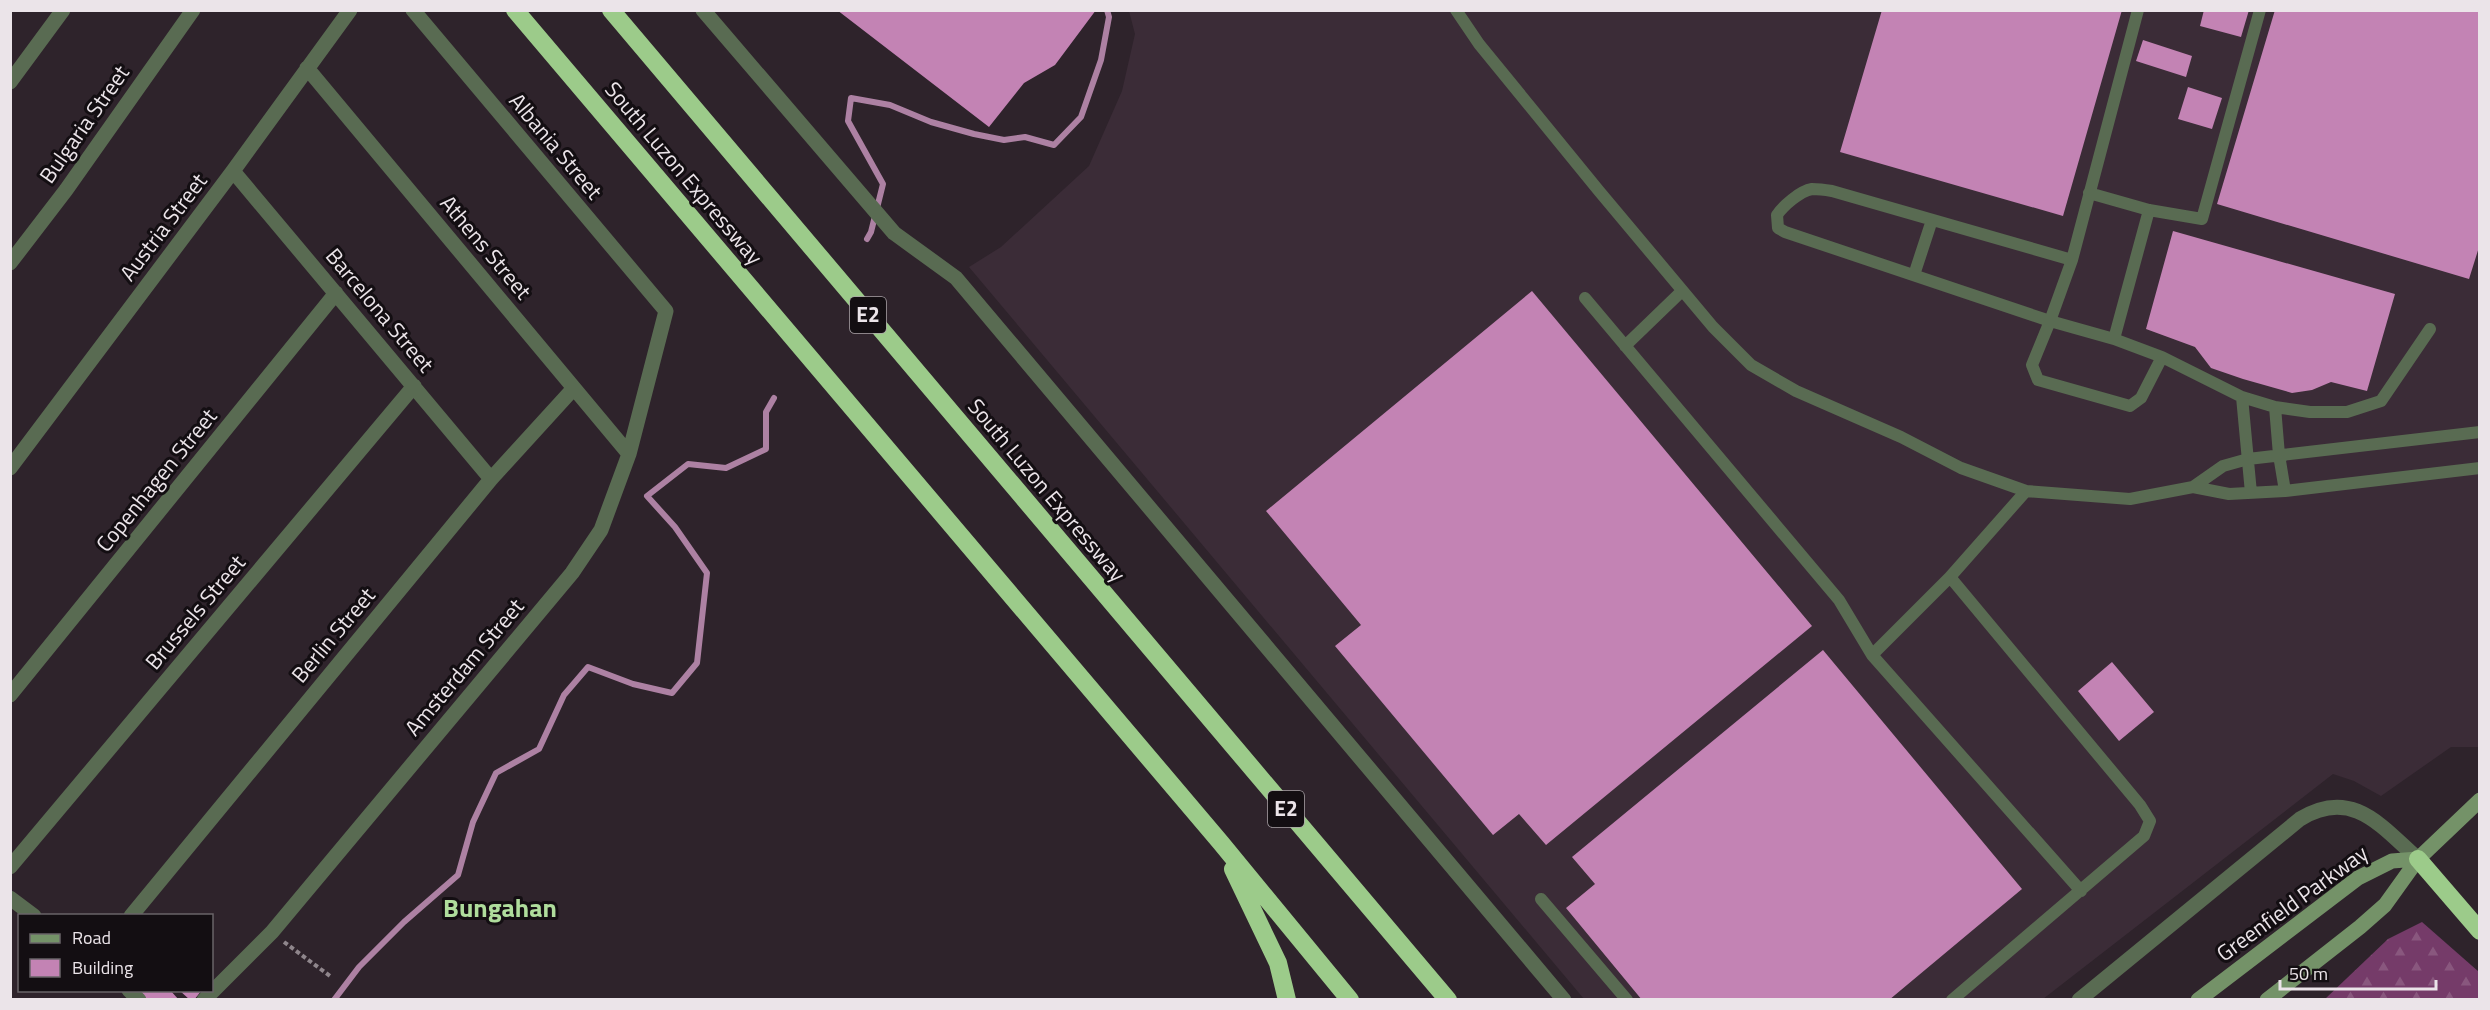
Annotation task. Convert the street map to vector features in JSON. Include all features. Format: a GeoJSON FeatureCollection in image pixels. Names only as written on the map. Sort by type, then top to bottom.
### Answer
{"type":"FeatureCollection","features":[{"type":"Feature","properties":{"kind":"highway","name":"South Luzon Expressway"},"geometry":{"type":"LineString","coordinates":[[515,10],[1221,843],[1350,999]]}},
{"type":"Feature","properties":{"kind":"highway","name":"South Luzon Expressway"},"geometry":{"type":"LineString","coordinates":[[611,10],[1448,999]]}},
{"type":"Feature","properties":{"kind":"highway"},"geometry":{"type":"LineString","coordinates":[[1221,843],[1278,963],[1287,999]]}},
{"type":"Feature","properties":{"kind":"highway"},"geometry":{"type":"LineString","coordinates":[[2418,859],[2480,931]]}},
{"type":"Feature","properties":{"kind":"main road"},"geometry":{"type":"LineString","coordinates":[[2267,999],[2385,905],[2418,859],[2480,800]]}},
{"type":"Feature","properties":{"kind":"main road","name":"Greenfield Parkway"},"geometry":{"type":"LineString","coordinates":[[2198,999],[2358,878],[2392,861],[2418,859]]}},
{"type":"Feature","properties":{"kind":"street"},"geometry":{"type":"LineString","coordinates":[[10,82],[63,10]]}},
{"type":"Feature","properties":{"kind":"street","name":"Bulgaria Street"},"geometry":{"type":"LineString","coordinates":[[10,263],[66,190],[193,10]]}},
{"type":"Feature","properties":{"kind":"street","name":"Austria Street"},"geometry":{"type":"LineString","coordinates":[[10,468],[233,171],[350,10]]}},
{"type":"Feature","properties":{"kind":"street","name":"Albania Street"},"geometry":{"type":"LineString","coordinates":[[412,10],[666,311]]}},
{"type":"Feature","properties":{"kind":"street"},"geometry":{"type":"LineString","coordinates":[[703,10],[894,233],[956,278],[1564,999]]}},
{"type":"Feature","properties":{"kind":"street","name":"Athens Street"},"geometry":{"type":"LineString","coordinates":[[308,68],[629,454]]}},
{"type":"Feature","properties":{"kind":"street","name":"Barcelona Street"},"geometry":{"type":"LineString","coordinates":[[233,171],[491,479]]}},
{"type":"Feature","properties":{"kind":"street","name":"Copenhagen Street"},"geometry":{"type":"LineString","coordinates":[[10,695],[336,293]]}},
{"type":"Feature","properties":{"kind":"street","name":"Amsterdam Street"},"geometry":{"type":"LineString","coordinates":[[213,990],[272,932],[572,573],[601,530],[629,454],[666,311]]}},
{"type":"Feature","properties":{"kind":"street","name":"Brussels Street"},"geometry":{"type":"LineString","coordinates":[[10,867],[414,386]]}},
{"type":"Feature","properties":{"kind":"street","name":"Berlin Street"},"geometry":{"type":"LineString","coordinates":[[132,914],[491,479],[574,388]]}},
{"type":"Feature","properties":{"kind":"street"},"geometry":{"type":"LineString","coordinates":[[2079,999],[2300,819],[2313,811],[2340,807],[2356,809],[2370,816],[2418,859]]}},
{"type":"Feature","properties":{"kind":"street"},"geometry":{"type":"LineString","coordinates":[[10,898],[33,914]]}},
{"type":"Feature","properties":{"kind":"lane"},"geometry":{"type":"LineString","coordinates":[[1456,10],[1494,63],[1682,291],[1713,327],[1751,364],[1796,392],[1901,437],[1961,468],[2026,491],[2130,499],[2193,487],[2229,494],[2285,491],[2480,468]]}},
{"type":"Feature","properties":{"kind":"lane"},"geometry":{"type":"LineString","coordinates":[[2138,10],[2072,260],[2032,365],[2038,380],[2130,406],[2141,398],[2162,357]]}},
{"type":"Feature","properties":{"kind":"lane"},"geometry":{"type":"LineString","coordinates":[[2089,193],[2149,210],[2202,219],[2260,10]]}},
{"type":"Feature","properties":{"kind":"lane"},"geometry":{"type":"LineString","coordinates":[[2072,260],[1832,191],[1814,189],[1800,195],[1777,216],[1778,228],[1785,232],[2050,321],[2114,339],[2162,357],[2242,397],[2275,407],[2310,412],[2348,412],[2381,401],[2430,329]]}},
{"type":"Feature","properties":{"kind":"lane"},"geometry":{"type":"LineString","coordinates":[[2114,339],[2149,210]]}},
{"type":"Feature","properties":{"kind":"lane"},"geometry":{"type":"LineString","coordinates":[[1914,275],[1932,220]]}},
{"type":"Feature","properties":{"kind":"lane"},"geometry":{"type":"LineString","coordinates":[[1625,346],[1682,291]]}},
{"type":"Feature","properties":{"kind":"lane"},"geometry":{"type":"LineString","coordinates":[[1584,298],[1839,600],[1872,655],[2081,891]]}},
{"type":"Feature","properties":{"kind":"lane"},"geometry":{"type":"LineString","coordinates":[[2242,397],[2251,493]]}},
{"type":"Feature","properties":{"kind":"lane"},"geometry":{"type":"LineString","coordinates":[[2275,407],[2285,491]]}},
{"type":"Feature","properties":{"kind":"lane"},"geometry":{"type":"LineString","coordinates":[[2193,487],[2223,466],[2248,459],[2480,432]]}},
{"type":"Feature","properties":{"kind":"lane"},"geometry":{"type":"LineString","coordinates":[[1872,655],[1950,577],[2026,491]]}},
{"type":"Feature","properties":{"kind":"lane"},"geometry":{"type":"LineString","coordinates":[[1950,577],[2140,805],[2150,821],[2144,836],[1952,999]]}},
{"type":"Feature","properties":{"kind":"lane"},"geometry":{"type":"LineString","coordinates":[[1541,899],[1627,999]]}},
{"type":"Feature","properties":{"kind":"path"},"geometry":{"type":"LineString","coordinates":[[272,932],[330,976]]}},
{"type":"Feature","properties":{"kind":"shaded area"},"geometry":{"type":"Polygon","coordinates":[[[1129,11],[2479,11],[2478,747],[2451,747],[2381,796],[2354,781],[2333,774],[2043,999],[1584,999],[969,267],[1001,247],[1089,166],[1122,91],[1135,34],[1129,11]]]}},
{"type":"Feature","properties":{"kind":"green space"},"geometry":{"type":"Polygon","coordinates":[[[2422,922],[2479,972],[2479,999],[2325,999],[2388,939],[2422,922]]]}},
{"type":"Feature","properties":{"kind":"building"},"geometry":{"type":"Polygon","coordinates":[[[837,10],[1096,10],[1055,65],[1024,83],[989,127],[837,10]]]}},
{"type":"Feature","properties":{"kind":"building"},"geometry":{"type":"Polygon","coordinates":[[[1882,10],[2122,10],[2063,216],[1840,152],[1882,10]]]}},
{"type":"Feature","properties":{"kind":"building"},"geometry":{"type":"Polygon","coordinates":[[[2204,10],[2249,10],[2241,37],[2200,26],[2204,10]]]}},
{"type":"Feature","properties":{"kind":"building"},"geometry":{"type":"Polygon","coordinates":[[[2275,10],[2480,10],[2480,244],[2469,279],[2217,204],[2275,10]]]}},
{"type":"Feature","properties":{"kind":"building"},"geometry":{"type":"Polygon","coordinates":[[[2143,40],[2192,56],[2186,77],[2136,61],[2143,40]]]}},
{"type":"Feature","properties":{"kind":"building"},"geometry":{"type":"Polygon","coordinates":[[[2188,87],[2222,98],[2212,129],[2178,119],[2188,87]]]}},
{"type":"Feature","properties":{"kind":"building"},"geometry":{"type":"Polygon","coordinates":[[[2173,231],[2395,294],[2367,391],[2331,382],[2312,390],[2292,393],[2211,368],[2195,347],[2146,329],[2173,231]]]}},
{"type":"Feature","properties":{"kind":"building"},"geometry":{"type":"Polygon","coordinates":[[[1532,291],[1812,626],[1546,845],[1519,814],[1493,835],[1335,646],[1361,625],[1266,511],[1532,291]]]}},
{"type":"Feature","properties":{"kind":"building"},"geometry":{"type":"Polygon","coordinates":[[[1823,650],[2022,889],[1889,1000],[1642,1000],[1566,908],[1595,884],[1572,857],[1823,650]]]}},
{"type":"Feature","properties":{"kind":"building"},"geometry":{"type":"Polygon","coordinates":[[[2112,662],[2154,712],[2119,741],[2078,691],[2112,662]]]}},
{"type":"Feature","properties":{"kind":"building"},"geometry":{"type":"Polygon","coordinates":[[[138,992],[172,992],[179,1000],[145,1000],[138,992]]]}},
{"type":"Feature","properties":{"kind":"building"},"geometry":{"type":"Polygon","coordinates":[[[181,992],[200,992],[194,1000],[190,1000],[181,992]]]}},
{"type":"Feature","properties":{"kind":"waterway"},"geometry":{"type":"LineString","coordinates":[[867,239],[871,232],[883,184],[848,121],[851,98],[890,105],[931,122],[974,134],[1004,140],[1025,137],[1054,145],[1081,117],[1101,60],[1109,17],[1107,10]]}},
{"type":"Feature","properties":{"kind":"waterway"},"geometry":{"type":"LineString","coordinates":[[334,1000],[359,967],[404,922],[458,875],[473,822],[496,773],[539,749],[564,695],[588,667],[633,684],[672,693],[697,663],[707,573],[675,527],[647,496],[688,464],[726,468],[766,449],[766,412],[774,398]]}},
{"type":"Feature","properties":{"kind":"district","name":"Bungahan"},"geometry":{"type":"Point","coordinates":[500,908]}}]}
